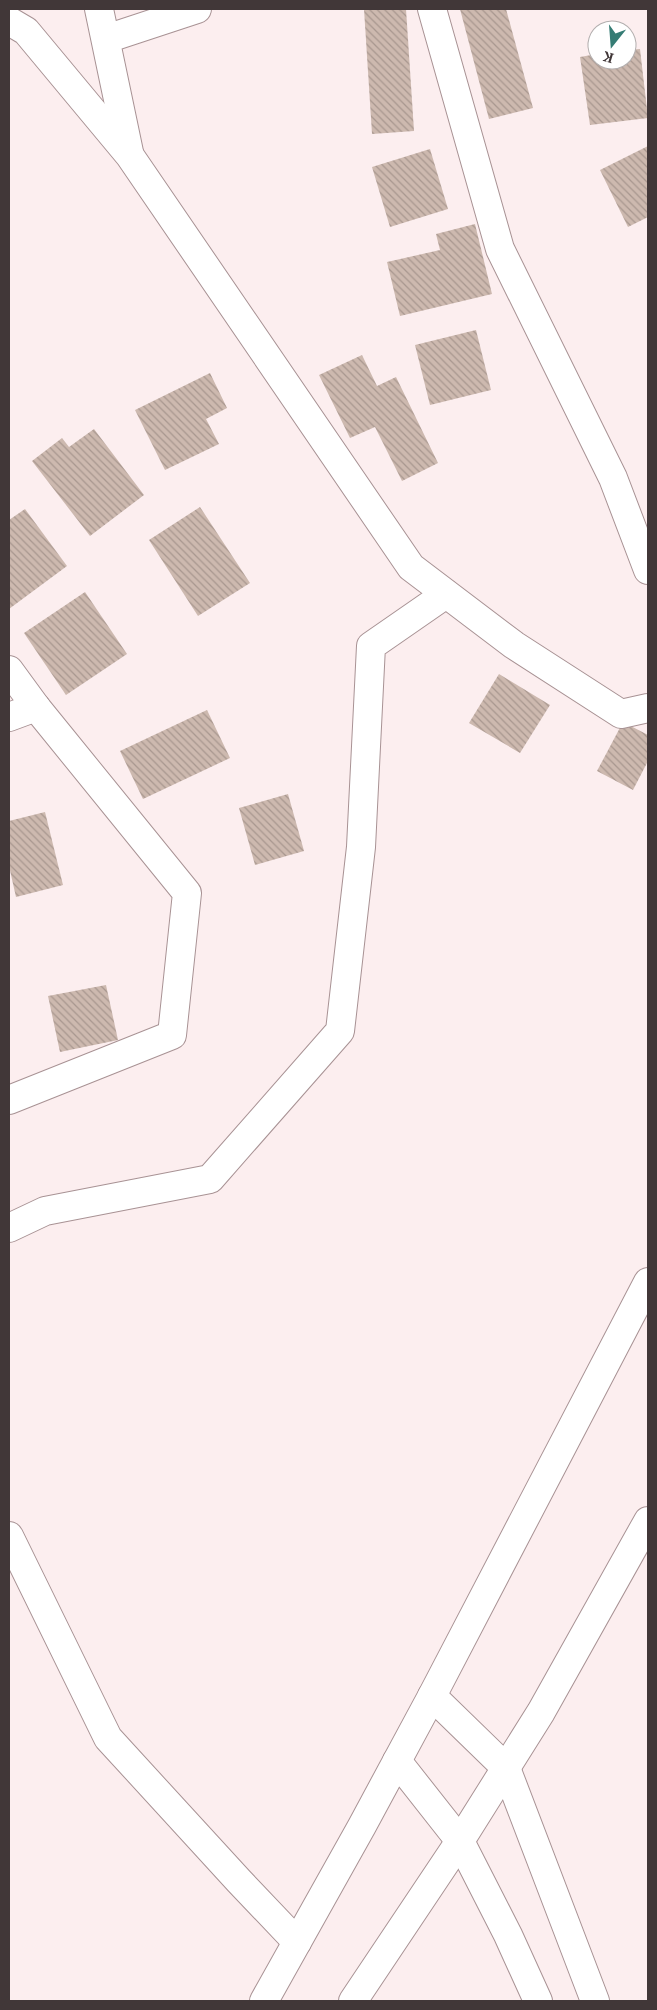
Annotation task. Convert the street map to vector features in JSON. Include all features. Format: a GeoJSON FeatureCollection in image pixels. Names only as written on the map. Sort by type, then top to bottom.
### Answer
{"type":"FeatureCollection","features":[{"type":"Feature","properties":{"kind":"street"},"geometry":{"type":"LineString","coordinates":[[99,9],[130,156]]}},
{"type":"Feature","properties":{"kind":"street"},"geometry":{"type":"LineString","coordinates":[[106,39],[197,9]]}},
{"type":"Feature","properties":{"kind":"street"},"geometry":{"type":"LineString","coordinates":[[432,9],[500,248],[613,478],[648,570]]}},
{"type":"Feature","properties":{"kind":"street"},"geometry":{"type":"LineString","coordinates":[[17,20],[130,156],[411,567],[514,645],[621,714],[648,708]]}},
{"type":"Feature","properties":{"kind":"street"},"geometry":{"type":"LineString","coordinates":[[9,1228],[45,1210],[210,1179],[340,1031],[361,847],[371,646],[446,594]]}},
{"type":"Feature","properties":{"kind":"street"},"geometry":{"type":"LineString","coordinates":[[9,670],[36,707],[187,893],[172,1035],[9,1100]]}},
{"type":"Feature","properties":{"kind":"street"},"geometry":{"type":"LineString","coordinates":[[9,717],[36,707]]}},
{"type":"Feature","properties":{"kind":"street"},"geometry":{"type":"LineString","coordinates":[[264,2001],[432,1696],[648,1282]]}},
{"type":"Feature","properties":{"kind":"street"},"geometry":{"type":"LineString","coordinates":[[353,2001],[460,1842],[506,1768],[540,1712],[648,1521]]}},
{"type":"Feature","properties":{"kind":"street"},"geometry":{"type":"LineString","coordinates":[[9,1536],[108,1738],[297,1942]]}},
{"type":"Feature","properties":{"kind":"street"},"geometry":{"type":"LineString","coordinates":[[432,1696],[506,1768],[595,2001]]}},
{"type":"Feature","properties":{"kind":"street"},"geometry":{"type":"LineString","coordinates":[[397,1761],[460,1842],[508,1935],[538,2001]]}},
{"type":"Feature","properties":{"kind":"building"},"geometry":{"type":"Polygon","coordinates":[[[364,9],[406,9],[414,131],[372,134],[364,9]]]}},
{"type":"Feature","properties":{"kind":"building"},"geometry":{"type":"Polygon","coordinates":[[[460,9],[506,9],[533,108],[489,119],[460,9]]]}},
{"type":"Feature","properties":{"kind":"building"},"geometry":{"type":"Polygon","coordinates":[[[637,49],[640,49],[648,118],[590,125],[580,57],[587,56],[587,70],[637,70],[637,49]]]}},
{"type":"Feature","properties":{"kind":"building"},"geometry":{"type":"Polygon","coordinates":[[[648,146],[648,217],[628,227],[600,170],[648,146]]]}},
{"type":"Feature","properties":{"kind":"building"},"geometry":{"type":"Polygon","coordinates":[[[430,149],[448,209],[390,227],[372,167],[430,149]]]}},
{"type":"Feature","properties":{"kind":"building"},"geometry":{"type":"Polygon","coordinates":[[[475,224],[492,294],[400,316],[387,262],[440,250],[436,234],[475,224]]]}},
{"type":"Feature","properties":{"kind":"building"},"geometry":{"type":"Polygon","coordinates":[[[476,330],[491,390],[430,405],[415,345],[476,330]]]}},
{"type":"Feature","properties":{"kind":"building"},"geometry":{"type":"Polygon","coordinates":[[[362,355],[377,386],[396,377],[438,463],[402,481],[375,427],[350,438],[319,375],[362,355]]]}},
{"type":"Feature","properties":{"kind":"building"},"geometry":{"type":"Polygon","coordinates":[[[210,373],[227,408],[206,419],[219,444],[165,470],[135,410],[210,373]]]}},
{"type":"Feature","properties":{"kind":"building"},"geometry":{"type":"Polygon","coordinates":[[[94,429],[144,495],[90,536],[32,461],[62,438],[69,447],[94,429]]]}},
{"type":"Feature","properties":{"kind":"building"},"geometry":{"type":"Polygon","coordinates":[[[200,507],[250,583],[198,616],[149,540],[200,507]]]}},
{"type":"Feature","properties":{"kind":"building"},"geometry":{"type":"Polygon","coordinates":[[[25,509],[67,566],[9,609],[9,520],[25,509]]]}},
{"type":"Feature","properties":{"kind":"building"},"geometry":{"type":"Polygon","coordinates":[[[85,592],[127,654],[66,695],[24,633],[85,592]]]}},
{"type":"Feature","properties":{"kind":"building"},"geometry":{"type":"Polygon","coordinates":[[[499,674],[550,705],[520,753],[469,723],[499,674]]]}},
{"type":"Feature","properties":{"kind":"building"},"geometry":{"type":"Polygon","coordinates":[[[207,710],[230,758],[143,799],[120,751],[207,710]]]}},
{"type":"Feature","properties":{"kind":"building"},"geometry":{"type":"Polygon","coordinates":[[[623,722],[648,735],[648,761],[633,790],[597,771],[623,722]]]}},
{"type":"Feature","properties":{"kind":"building"},"geometry":{"type":"Polygon","coordinates":[[[288,794],[304,851],[255,865],[239,808],[288,794]]]}},
{"type":"Feature","properties":{"kind":"building"},"geometry":{"type":"Polygon","coordinates":[[[45,812],[63,885],[16,897],[9,866],[9,821],[45,812]]]}},
{"type":"Feature","properties":{"kind":"building"},"geometry":{"type":"Polygon","coordinates":[[[106,985],[118,1040],[60,1052],[48,996],[106,985]]]}}]}
